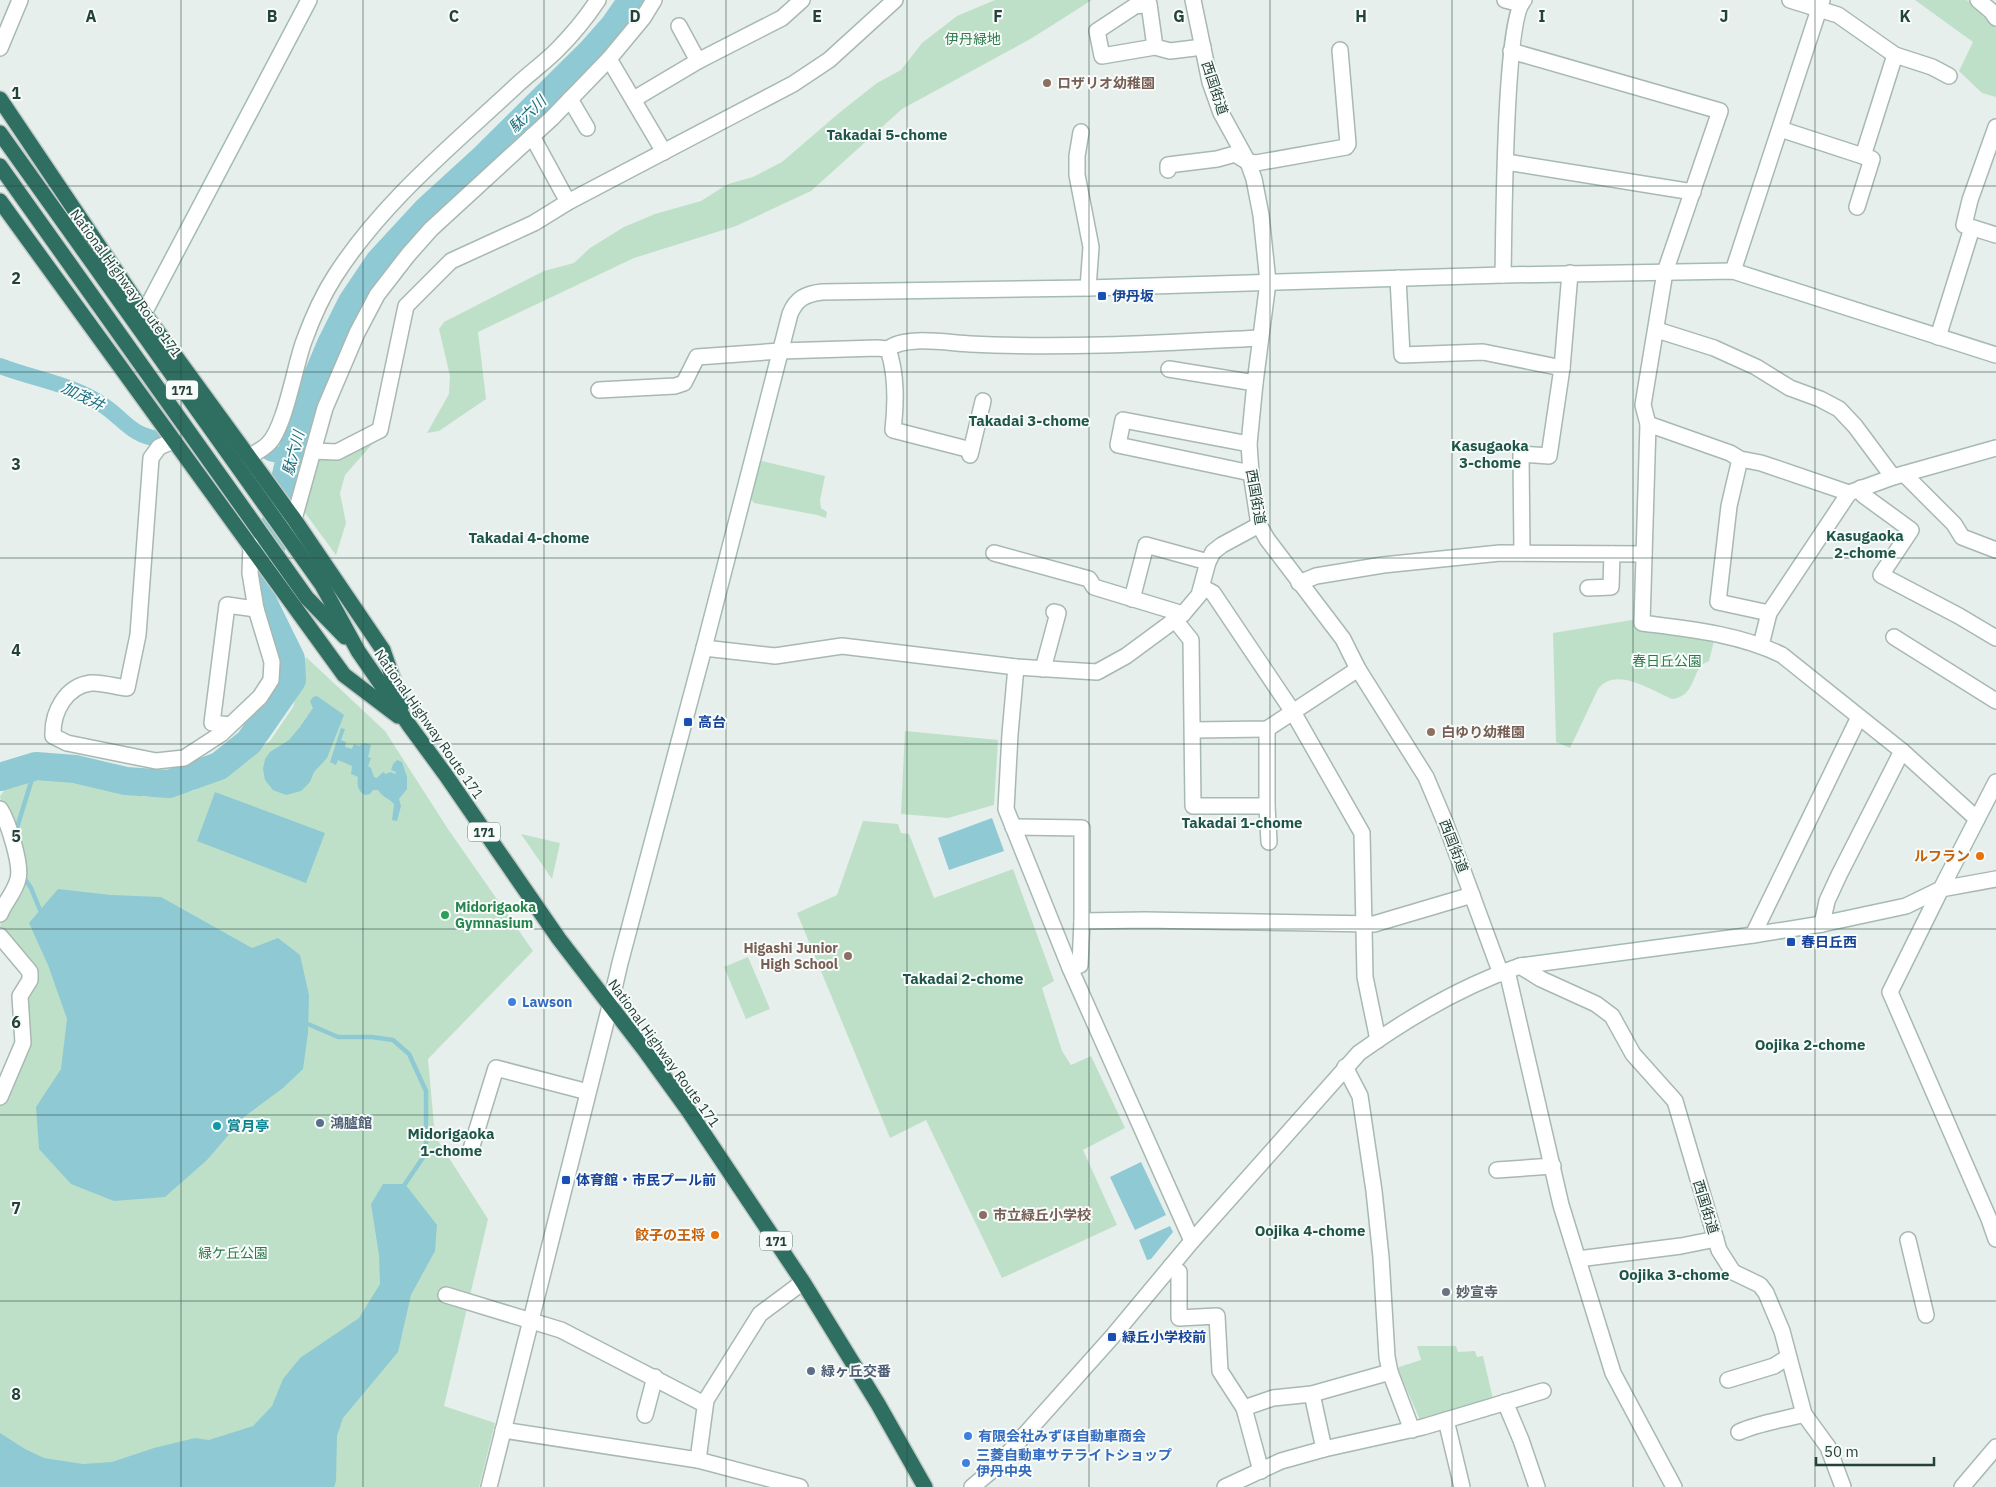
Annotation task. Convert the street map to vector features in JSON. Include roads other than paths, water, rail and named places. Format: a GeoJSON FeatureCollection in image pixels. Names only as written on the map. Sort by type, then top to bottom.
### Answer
{"type":"FeatureCollection","features":[{"type":"Feature","properties":{"kind":"highway","name":"171"},"geometry":{"type":"LineString","coordinates":[[0,99],[144,313],[252,460],[383,650],[409,725]]}},
{"type":"Feature","properties":{"kind":"highway","name":"National Highway Route 171"},"geometry":{"type":"LineString","coordinates":[[0,133],[322,585],[358,651],[558,939],[646,1052],[688,1110],[803,1282],[878,1404],[925,1487]]}},
{"type":"Feature","properties":{"kind":"highway","name":"National Highway Route 171"},"geometry":{"type":"LineString","coordinates":[[0,166],[307,598],[358,651]]}},
{"type":"Feature","properties":{"kind":"highway","name":"171"},"geometry":{"type":"LineString","coordinates":[[0,201],[344,675],[409,725]]}},
{"type":"Feature","properties":{"kind":"street"},"geometry":{"type":"LineString","coordinates":[[0,48],[20,0]]}},
{"type":"Feature","properties":{"kind":"street"},"geometry":{"type":"LineString","coordinates":[[144,313],[308,0]]}},
{"type":"Feature","properties":{"kind":"street"},"geometry":{"type":"LineString","coordinates":[[252,460],[268,445],[275,434],[288,398],[304,341],[317,309],[334,277],[359,241],[389,205],[414,180],[557,50],[598,0]]}},
{"type":"Feature","properties":{"kind":"street"},"geometry":{"type":"LineString","coordinates":[[291,515],[314,451],[325,408],[338,376],[377,295],[408,254],[431,229],[532,136],[609,59],[643,18],[654,0]]}},
{"type":"Feature","properties":{"kind":"street"},"geometry":{"type":"LineString","coordinates":[[634,99],[698,61],[782,18],[802,0]]}},
{"type":"Feature","properties":{"kind":"street"},"geometry":{"type":"LineString","coordinates":[[314,451],[337,452],[380,430],[406,306],[451,261],[534,223],[568,202],[793,84],[829,60],[895,0]]}},
{"type":"Feature","properties":{"kind":"street","name":"西国街道"},"geometry":{"type":"LineString","coordinates":[[1193,0],[1210,82],[1221,113],[1248,162],[1254,179],[1261,215],[1268,282],[1249,444],[1259,525],[1299,583],[1343,639],[1358,669],[1426,777],[1472,895],[1509,970],[1541,979],[1596,1004],[1612,1016],[1633,1054],[1674,1101],[1719,1250],[1733,1272],[1760,1285],[1766,1294],[1782,1331],[1804,1414],[1828,1447],[1843,1487]]}},
{"type":"Feature","properties":{"kind":"street"},"geometry":{"type":"LineString","coordinates":[[1503,275],[1511,50],[1523,2],[1505,0]]}},
{"type":"Feature","properties":{"kind":"street"},"geometry":{"type":"LineString","coordinates":[[1790,0],[1821,5],[1895,55],[1932,67],[1949,76]]}},
{"type":"Feature","properties":{"kind":"street"},"geometry":{"type":"LineString","coordinates":[[1978,0],[1991,10],[1996,18]]}},
{"type":"Feature","properties":{"kind":"street"},"geometry":{"type":"LineString","coordinates":[[1733,271],[1821,5]]}},
{"type":"Feature","properties":{"kind":"street"},"geometry":{"type":"LineString","coordinates":[[679,26],[698,61]]}},
{"type":"Feature","properties":{"kind":"street"},"geometry":{"type":"LineString","coordinates":[[1154,47],[1170,51],[1203,47]]}},
{"type":"Feature","properties":{"kind":"street"},"geometry":{"type":"LineString","coordinates":[[1168,170],[1168,165],[1217,159],[1235,154],[1248,162],[1256,163],[1346,147],[1348,144],[1340,50]]}},
{"type":"Feature","properties":{"kind":"street"},"geometry":{"type":"LineString","coordinates":[[1511,50],[1720,111],[1665,272],[1657,330],[1643,405],[1648,424],[1642,624],[1714,634],[1761,645],[1782,655],[1902,751],[1977,818]]}},
{"type":"Feature","properties":{"kind":"street"},"geometry":{"type":"LineString","coordinates":[[1863,156],[1895,55]]}},
{"type":"Feature","properties":{"kind":"street"},"geometry":{"type":"LineString","coordinates":[[609,59],[664,152]]}},
{"type":"Feature","properties":{"kind":"street"},"geometry":{"type":"LineString","coordinates":[[570,99],[587,128]]}},
{"type":"Feature","properties":{"kind":"street"},"geometry":{"type":"LineString","coordinates":[[1780,129],[1872,159],[1857,207]]}},
{"type":"Feature","properties":{"kind":"street"},"geometry":{"type":"LineString","coordinates":[[1080,132],[1077,175],[1091,247],[1088,288]]}},
{"type":"Feature","properties":{"kind":"street"},"geometry":{"type":"LineString","coordinates":[[1991,134],[1964,225],[1996,235]]}},
{"type":"Feature","properties":{"kind":"street"},"geometry":{"type":"LineString","coordinates":[[532,136],[568,202]]}},
{"type":"Feature","properties":{"kind":"street"},"geometry":{"type":"LineString","coordinates":[[1506,162],[1693,192]]}},
{"type":"Feature","properties":{"kind":"street"},"geometry":{"type":"LineString","coordinates":[[1938,337],[1972,228]]}},
{"type":"Feature","properties":{"kind":"street"},"geometry":{"type":"LineString","coordinates":[[489,1487],[620,962],[704,648],[780,351],[793,306],[802,297],[810,294],[831,292],[1088,288],[1570,273],[1733,271],[1996,355]]}},
{"type":"Feature","properties":{"kind":"street"},"geometry":{"type":"LineString","coordinates":[[1522,553],[1521,454],[1549,456],[1562,368],[1570,273]]}},
{"type":"Feature","properties":{"kind":"street"},"geometry":{"type":"LineString","coordinates":[[1398,278],[1402,355],[1483,352],[1562,368]]}},
{"type":"Feature","properties":{"kind":"street"},"geometry":{"type":"LineString","coordinates":[[1657,330],[1714,348],[1756,367],[1790,388],[1820,398],[1839,409],[1898,476],[1954,524],[1962,537],[1996,550]]}},
{"type":"Feature","properties":{"kind":"street"},"geometry":{"type":"LineString","coordinates":[[888,350],[895,344],[922,341],[997,345],[1104,346],[1260,338]]}},
{"type":"Feature","properties":{"kind":"street"},"geometry":{"type":"LineString","coordinates":[[599,390],[675,386],[684,383],[697,358],[780,351],[877,348],[888,350]]}},
{"type":"Feature","properties":{"kind":"street"},"geometry":{"type":"LineString","coordinates":[[888,350],[892,361],[895,386],[891,436],[970,452],[983,401]]}},
{"type":"Feature","properties":{"kind":"street"},"geometry":{"type":"LineString","coordinates":[[1169,369],[1255,383]]}},
{"type":"Feature","properties":{"kind":"street"},"geometry":{"type":"LineString","coordinates":[[1249,444],[1123,420],[1118,445],[1251,472]]}},
{"type":"Feature","properties":{"kind":"street"},"geometry":{"type":"LineString","coordinates":[[1648,424],[1730,453],[1740,459],[1761,463],[1863,495],[1912,530],[1881,575],[1959,616],[1996,638]]}},
{"type":"Feature","properties":{"kind":"street"},"geometry":{"type":"LineString","coordinates":[[173,441],[159,447],[151,458],[138,635],[127,688],[92,683],[72,690],[63,700],[52,724],[54,736],[67,743],[156,761],[184,758],[221,734],[260,697],[270,680],[272,662],[256,609],[250,573],[254,549]]}},
{"type":"Feature","properties":{"kind":"street"},"geometry":{"type":"LineString","coordinates":[[1761,645],[1769,613],[1855,491],[1898,476],[1996,448]]}},
{"type":"Feature","properties":{"kind":"street"},"geometry":{"type":"LineString","coordinates":[[1740,459],[1729,506],[1718,602],[1769,613]]}},
{"type":"Feature","properties":{"kind":"street"},"geometry":{"type":"LineString","coordinates":[[704,648],[775,656],[842,646],[1016,667],[1097,672],[1126,656],[1179,617],[1194,602],[1202,587],[1208,562],[1218,547],[1259,525]]}},
{"type":"Feature","properties":{"kind":"street"},"geometry":{"type":"LineString","coordinates":[[1132,599],[1146,545],[1208,562]]}},
{"type":"Feature","properties":{"kind":"street"},"geometry":{"type":"LineString","coordinates":[[994,553],[1089,579],[1094,587],[1179,617],[1191,640],[1194,730],[1193,806],[1267,806]]}},
{"type":"Feature","properties":{"kind":"street"},"geometry":{"type":"LineString","coordinates":[[1299,583],[1316,576],[1383,565],[1500,553],[1644,554]]}},
{"type":"Feature","properties":{"kind":"street"},"geometry":{"type":"LineString","coordinates":[[1588,588],[1611,587],[1612,554]]}},
{"type":"Feature","properties":{"kind":"street"},"geometry":{"type":"LineString","coordinates":[[1202,587],[1212,593],[1293,712],[1362,833],[1365,977],[1378,1040]]}},
{"type":"Feature","properties":{"kind":"street"},"geometry":{"type":"LineString","coordinates":[[230,725],[212,723],[227,604],[256,609]]}},
{"type":"Feature","properties":{"kind":"street"},"geometry":{"type":"LineString","coordinates":[[1043,669],[1058,613]]}},
{"type":"Feature","properties":{"kind":"street"},"geometry":{"type":"LineString","coordinates":[[1894,637],[1996,701]]}},
{"type":"Feature","properties":{"kind":"street"},"geometry":{"type":"LineString","coordinates":[[1016,667],[1006,810],[1070,968],[1192,1242]]}},
{"type":"Feature","properties":{"kind":"street"},"geometry":{"type":"LineString","coordinates":[[1194,730],[1267,729],[1358,669]]}},
{"type":"Feature","properties":{"kind":"street"},"geometry":{"type":"LineString","coordinates":[[1753,935],[1860,717]]}},
{"type":"Feature","properties":{"kind":"street"},"geometry":{"type":"LineString","coordinates":[[1267,729],[1269,842]]}},
{"type":"Feature","properties":{"kind":"street"},"geometry":{"type":"LineString","coordinates":[[1822,924],[1827,901],[1902,751]]}},
{"type":"Feature","properties":{"kind":"street"},"geometry":{"type":"LineString","coordinates":[[1996,782],[1890,992],[1996,1239]]}},
{"type":"Feature","properties":{"kind":"street"},"geometry":{"type":"LineString","coordinates":[[0,809],[5,815],[17,859],[19,878],[14,891],[0,914]]}},
{"type":"Feature","properties":{"kind":"street"},"geometry":{"type":"LineString","coordinates":[[1013,827],[1082,828],[1080,966],[1070,968]]}},
{"type":"Feature","properties":{"kind":"street"},"geometry":{"type":"LineString","coordinates":[[972,1487],[996,1467],[1112,1337],[1171,1266],[1345,1067],[1359,1053],[1438,1001],[1509,970],[1822,924],[1906,906],[1941,889],[1996,879]]}},
{"type":"Feature","properties":{"kind":"street"},"geometry":{"type":"LineString","coordinates":[[1082,922],[1145,920],[1374,924],[1472,895]]}},
{"type":"Feature","properties":{"kind":"street"},"geometry":{"type":"LineString","coordinates":[[0,936],[30,972],[30,980],[20,996],[23,1043],[0,1096]]}},
{"type":"Feature","properties":{"kind":"street"},"geometry":{"type":"LineString","coordinates":[[1509,970],[1561,1205],[1613,1373],[1674,1487]]}},
{"type":"Feature","properties":{"kind":"street"},"geometry":{"type":"LineString","coordinates":[[1345,1067],[1360,1096],[1374,1190],[1381,1257],[1387,1357],[1390,1372],[1412,1430]]}},
{"type":"Feature","properties":{"kind":"street"},"geometry":{"type":"LineString","coordinates":[[471,1149],[496,1068],[588,1092]]}},
{"type":"Feature","properties":{"kind":"street"},"geometry":{"type":"LineString","coordinates":[[1497,1170],[1553,1166]]}},
{"type":"Feature","properties":{"kind":"street"},"geometry":{"type":"LineString","coordinates":[[1578,1259],[1681,1246],[1716,1239]]}},
{"type":"Feature","properties":{"kind":"street"},"geometry":{"type":"LineString","coordinates":[[1908,1240],[1926,1315]]}},
{"type":"Feature","properties":{"kind":"street"},"geometry":{"type":"LineString","coordinates":[[1171,1266],[1179,1272],[1179,1318],[1217,1316],[1220,1371],[1244,1408],[1261,1471]]}},
{"type":"Feature","properties":{"kind":"street"},"geometry":{"type":"LineString","coordinates":[[698,1460],[704,1404],[760,1314],[803,1282]]}},
{"type":"Feature","properties":{"kind":"street"},"geometry":{"type":"LineString","coordinates":[[446,1295],[562,1330],[704,1404]]}},
{"type":"Feature","properties":{"kind":"street"},"geometry":{"type":"LineString","coordinates":[[1728,1380],[1774,1366],[1788,1357]]}},
{"type":"Feature","properties":{"kind":"street"},"geometry":{"type":"LineString","coordinates":[[1244,1408],[1274,1398],[1312,1394],[1390,1372]]}},
{"type":"Feature","properties":{"kind":"street"},"geometry":{"type":"LineString","coordinates":[[645,1415],[655,1377]]}},
{"type":"Feature","properties":{"kind":"street"},"geometry":{"type":"LineString","coordinates":[[1225,1487],[1281,1461],[1324,1449],[1412,1430],[1543,1391]]}},
{"type":"Feature","properties":{"kind":"street"},"geometry":{"type":"LineString","coordinates":[[1312,1394],[1324,1449]]}},
{"type":"Feature","properties":{"kind":"street"},"geometry":{"type":"LineString","coordinates":[[1506,1402],[1537,1487]]}},
{"type":"Feature","properties":{"kind":"street"},"geometry":{"type":"LineString","coordinates":[[1739,1432],[1750,1427],[1804,1414]]}},
{"type":"Feature","properties":{"kind":"street"},"geometry":{"type":"LineString","coordinates":[[1446,1420],[1462,1487]]}},
{"type":"Feature","properties":{"kind":"street"},"geometry":{"type":"LineString","coordinates":[[503,1430],[698,1460],[800,1487]]}},
{"type":"Feature","properties":{"kind":"street"},"geometry":{"type":"LineString","coordinates":[[1962,1487],[1996,1447]]}},
{"type":"Feature","properties":{"kind":"water"},"geometry":{"type":"Polygon","coordinates":[[[317,696],[344,715],[327,758],[314,772],[310,782],[301,791],[286,795],[273,790],[265,780],[263,769],[265,759],[270,752],[289,740],[300,727],[313,708],[310,701],[313,697],[317,696]]]}},
{"type":"Feature","properties":{"kind":"water"},"geometry":{"type":"Polygon","coordinates":[[[341,728],[345,729],[341,740],[346,742],[345,747],[352,749],[354,744],[359,746],[364,743],[371,745],[368,757],[371,758],[368,766],[371,768],[374,777],[377,778],[383,772],[395,774],[396,772],[391,770],[393,764],[397,760],[402,762],[407,777],[407,789],[399,799],[401,806],[397,821],[392,820],[394,804],[378,790],[373,790],[370,794],[365,795],[360,791],[358,777],[351,774],[352,766],[338,760],[336,765],[330,762],[341,728]]]}},
{"type":"Feature","properties":{"kind":"water"},"geometry":{"type":"Polygon","coordinates":[[[215,792],[325,833],[306,883],[197,841],[215,792]]]}},
{"type":"Feature","properties":{"kind":"water"},"geometry":{"type":"Polygon","coordinates":[[[992,818],[1004,851],[949,870],[938,838],[992,818]]]}},
{"type":"Feature","properties":{"kind":"water"},"geometry":{"type":"Polygon","coordinates":[[[58,889],[111,895],[161,897],[252,948],[278,938],[300,955],[309,995],[308,1033],[303,1069],[283,1088],[244,1117],[207,1160],[165,1197],[114,1201],[71,1184],[39,1149],[36,1107],[61,1069],[67,1019],[48,965],[29,923],[58,889]]]}},
{"type":"Feature","properties":{"kind":"water"},"geometry":{"type":"Polygon","coordinates":[[[1141,1162],[1166,1215],[1135,1230],[1110,1177],[1141,1162]]]}},
{"type":"Feature","properties":{"kind":"water"},"geometry":{"type":"Polygon","coordinates":[[[383,1184],[405,1184],[437,1225],[435,1251],[411,1295],[398,1352],[343,1418],[337,1436],[336,1481],[334,1487],[0,1487],[0,1433],[25,1449],[44,1458],[83,1464],[112,1462],[154,1448],[195,1438],[209,1440],[253,1426],[272,1406],[283,1379],[300,1358],[359,1318],[380,1284],[379,1255],[371,1204],[383,1184]]]}},
{"type":"Feature","properties":{"kind":"water"},"geometry":{"type":"Polygon","coordinates":[[[1170,1226],[1173,1232],[1151,1259],[1147,1260],[1139,1240],[1170,1226]]]}},
{"type":"Feature","properties":{"kind":"waterway","name":"加茂井"},"geometry":{"type":"LineString","coordinates":[[0,777],[36,766],[75,769],[126,781],[169,784],[219,766],[249,742],[292,680],[291,659],[262,600],[279,504],[291,454],[313,387],[331,344],[352,302],[379,262],[427,210],[485,157],[591,52],[614,26],[632,0]]}},
{"type":"Feature","properties":{"kind":"waterway","name":"加茂井"},"geometry":{"type":"LineString","coordinates":[[0,366],[82,393],[107,408],[136,432],[159,439]]}},
{"type":"Feature","properties":{"kind":"waterway","name":"加茂井"},"geometry":{"type":"LineString","coordinates":[[270,453],[303,456]]}},
{"type":"Feature","properties":{"kind":"waterway"},"geometry":{"type":"LineString","coordinates":[[15,834],[36,766]]}},
{"type":"Feature","properties":{"kind":"waterway"},"geometry":{"type":"LineString","coordinates":[[23,876],[31,888],[40,910]]}},
{"type":"Feature","properties":{"kind":"waterway"},"geometry":{"type":"LineString","coordinates":[[308,1024],[338,1037],[372,1037],[393,1040],[409,1054],[426,1091],[426,1153],[405,1184]]}},
{"type":"Feature","properties":{"kind":"place","name":"ロザリオ幼稚園"},"geometry":{"type":"Point","coordinates":[1047,83]}},
{"type":"Feature","properties":{"kind":"place","name":"伊丹坂"},"geometry":{"type":"Point","coordinates":[1102,296]}},
{"type":"Feature","properties":{"kind":"place","name":"高台"},"geometry":{"type":"Point","coordinates":[688,722]}},
{"type":"Feature","properties":{"kind":"place","name":"白ゆり幼稚園"},"geometry":{"type":"Point","coordinates":[1431,732]}},
{"type":"Feature","properties":{"kind":"place","name":"ルフラン"},"geometry":{"type":"Point","coordinates":[1980,856]}},
{"type":"Feature","properties":{"kind":"place","name":"Midorigaoka Gymnasium"},"geometry":{"type":"Point","coordinates":[445,915]}},
{"type":"Feature","properties":{"kind":"place","name":"春日丘西"},"geometry":{"type":"Point","coordinates":[1791,942]}},
{"type":"Feature","properties":{"kind":"place","name":"Higashi Junior High School"},"geometry":{"type":"Point","coordinates":[848,956]}},
{"type":"Feature","properties":{"kind":"place","name":"Lawson"},"geometry":{"type":"Point","coordinates":[512,1002]}},
{"type":"Feature","properties":{"kind":"place","name":"鴻臚館"},"geometry":{"type":"Point","coordinates":[320,1123]}},
{"type":"Feature","properties":{"kind":"place","name":"賞月亭"},"geometry":{"type":"Point","coordinates":[217,1126]}},
{"type":"Feature","properties":{"kind":"place","name":"体育館・市民プール前"},"geometry":{"type":"Point","coordinates":[566,1180]}},
{"type":"Feature","properties":{"kind":"place","name":"市立緑丘小学校"},"geometry":{"type":"Point","coordinates":[983,1215]}},
{"type":"Feature","properties":{"kind":"place","name":"餃子の王将"},"geometry":{"type":"Point","coordinates":[715,1235]}},
{"type":"Feature","properties":{"kind":"place","name":"妙宣寺"},"geometry":{"type":"Point","coordinates":[1446,1292]}},
{"type":"Feature","properties":{"kind":"place","name":"緑丘小学校前"},"geometry":{"type":"Point","coordinates":[1112,1337]}},
{"type":"Feature","properties":{"kind":"place","name":"緑ヶ丘交番"},"geometry":{"type":"Point","coordinates":[811,1371]}},
{"type":"Feature","properties":{"kind":"place","name":"有限会社みずほ自動車商会"},"geometry":{"type":"Point","coordinates":[968,1436]}},
{"type":"Feature","properties":{"kind":"place","name":"三菱自動車サテライトショップ 伊丹中央"},"geometry":{"type":"Point","coordinates":[966,1463]}},
{"type":"Feature","properties":{"kind":"district","name":"Takadai 5-chome"},"geometry":{"type":"Point","coordinates":[887,134]}},
{"type":"Feature","properties":{"kind":"district","name":"Takadai 3-chome"},"geometry":{"type":"Point","coordinates":[1029,420]}},
{"type":"Feature","properties":{"kind":"district","name":"Kasugaoka 3-chome"},"geometry":{"type":"Point","coordinates":[1490,454]}},
{"type":"Feature","properties":{"kind":"district","name":"Takadai 4-chome"},"geometry":{"type":"Point","coordinates":[529,537]}},
{"type":"Feature","properties":{"kind":"district","name":"Kasugaoka 2-chome"},"geometry":{"type":"Point","coordinates":[1865,544]}},
{"type":"Feature","properties":{"kind":"district","name":"Takadai 1-chome"},"geometry":{"type":"Point","coordinates":[1242,822]}},
{"type":"Feature","properties":{"kind":"district","name":"Takadai 2-chome"},"geometry":{"type":"Point","coordinates":[963,978]}},
{"type":"Feature","properties":{"kind":"district","name":"Oojika 2-chome"},"geometry":{"type":"Point","coordinates":[1810,1044]}},
{"type":"Feature","properties":{"kind":"district","name":"Midorigaoka 1-chome"},"geometry":{"type":"Point","coordinates":[451,1142]}},
{"type":"Feature","properties":{"kind":"district","name":"Oojika 4-chome"},"geometry":{"type":"Point","coordinates":[1310,1230]}},
{"type":"Feature","properties":{"kind":"district","name":"Oojika 3-chome"},"geometry":{"type":"Point","coordinates":[1674,1274]}},
{"type":"Feature","properties":{"kind":"park label","name":"伊丹緑地"},"geometry":{"type":"Point","coordinates":[973,39]}},
{"type":"Feature","properties":{"kind":"park label","name":"春日丘公園"},"geometry":{"type":"Point","coordinates":[1667,661]}},
{"type":"Feature","properties":{"kind":"park label","name":"緑ケ丘公園"},"geometry":{"type":"Point","coordinates":[233,1253]}},
{"type":"Feature","properties":{"kind":"water label","name":"駄六川"},"geometry":{"type":"Point","coordinates":[527,114]}},
{"type":"Feature","properties":{"kind":"water label","name":"駄六川"},"geometry":{"type":"Point","coordinates":[293,453]}}]}
